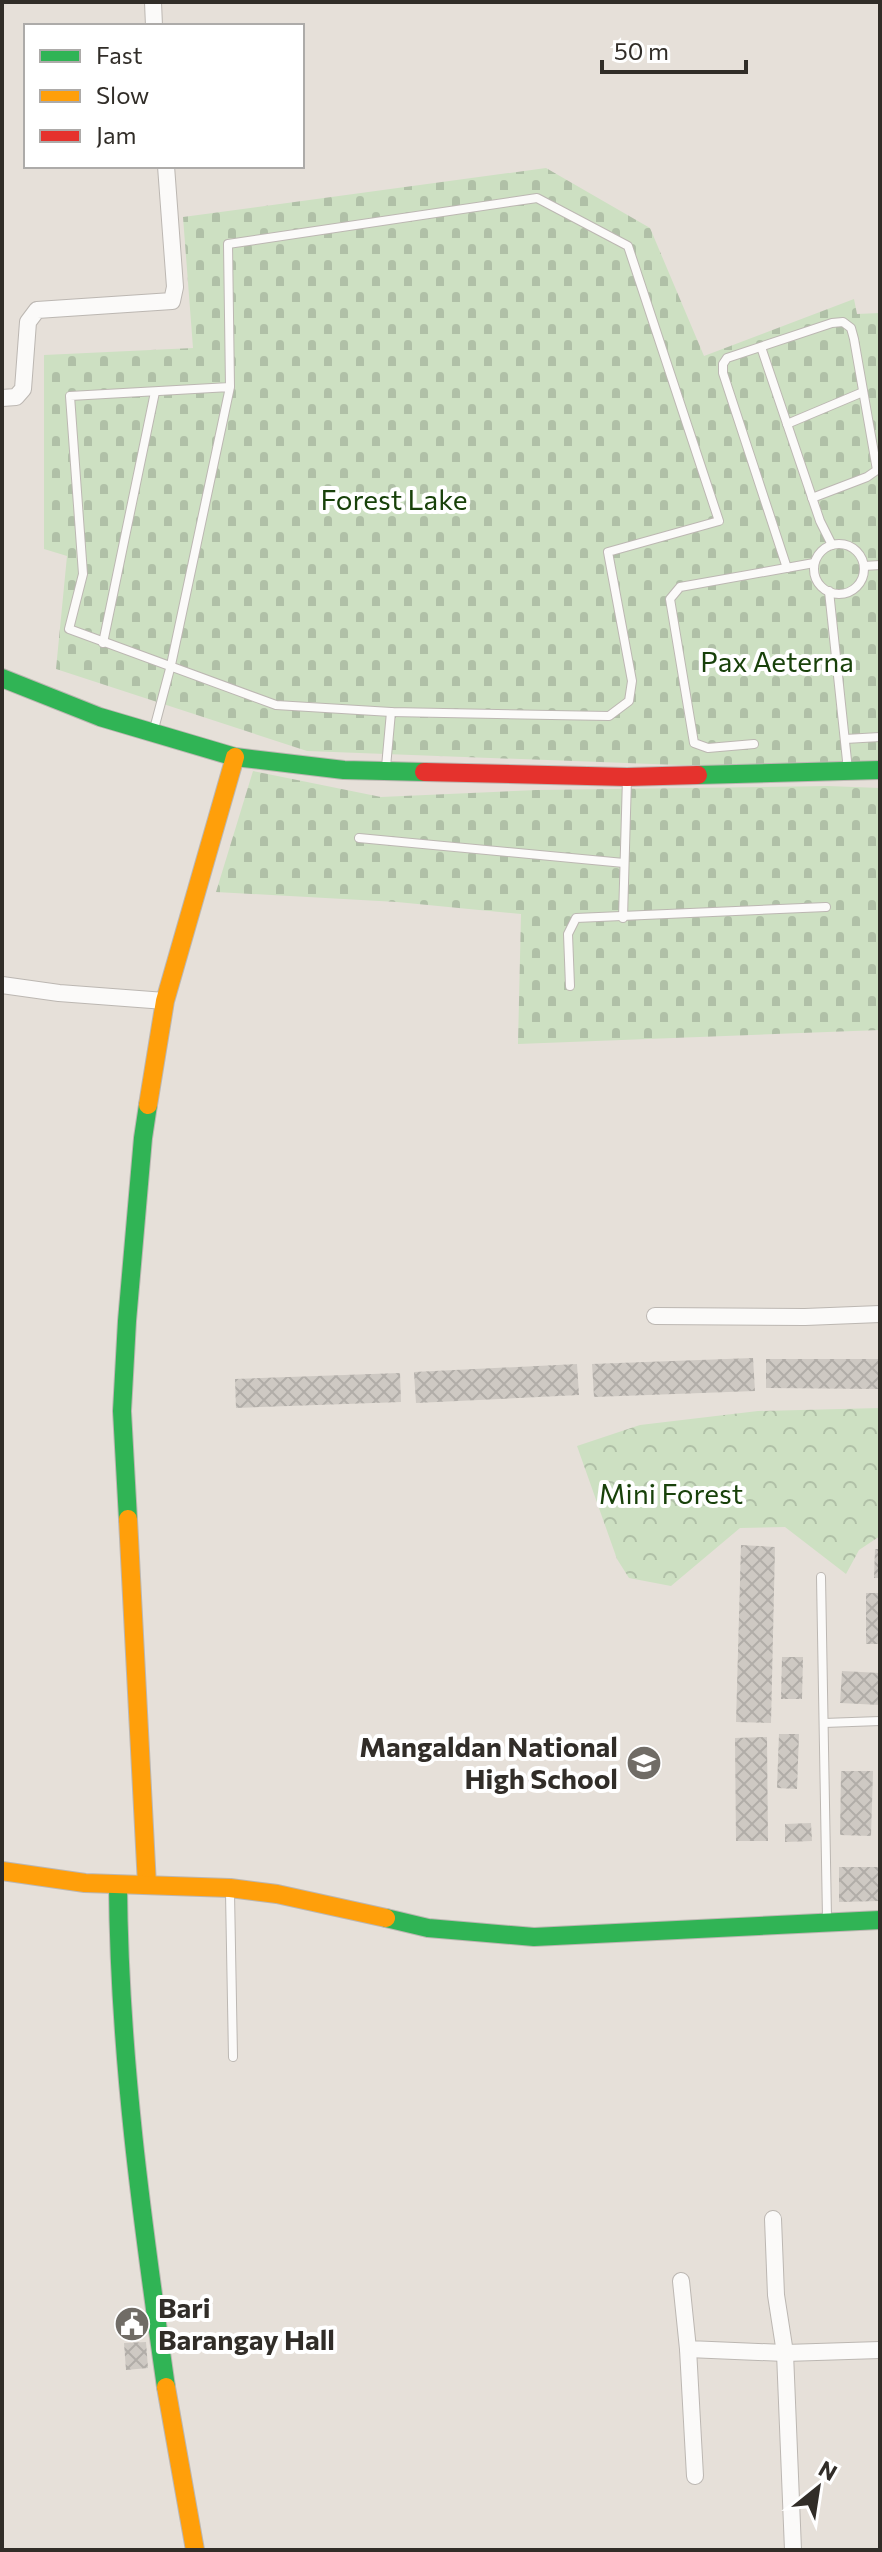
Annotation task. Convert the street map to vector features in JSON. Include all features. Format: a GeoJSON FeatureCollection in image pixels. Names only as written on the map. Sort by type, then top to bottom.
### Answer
{"type":"FeatureCollection","features":[{"type":"Feature","properties":{"kind":"street"},"geometry":{"type":"LineString","coordinates":[[153,2],[154,24]]}},
{"type":"Feature","properties":{"kind":"street"},"geometry":{"type":"LineString","coordinates":[[2,398],[16,397],[23,389],[28,322],[37,310],[168,303],[174,299],[175,275],[166,168]]}},
{"type":"Feature","properties":{"kind":"street"},"geometry":{"type":"LineString","coordinates":[[2,678],[100,717],[235,757],[386,773],[627,777],[880,770]]}},
{"type":"Feature","properties":{"kind":"street"},"geometry":{"type":"LineString","coordinates":[[147,1885],[122,1411],[143,1138],[165,1001],[235,757]]}},
{"type":"Feature","properties":{"kind":"street"},"geometry":{"type":"LineString","coordinates":[[2,985],[165,1001]]}},
{"type":"Feature","properties":{"kind":"street"},"geometry":{"type":"LineString","coordinates":[[655,1316],[880,1314]]}},
{"type":"Feature","properties":{"kind":"street"},"geometry":{"type":"LineString","coordinates":[[2,1871],[71,1882],[230,1888],[277,1894],[428,1928],[534,1937],[880,1920]]}},
{"type":"Feature","properties":{"kind":"street"},"geometry":{"type":"LineString","coordinates":[[118,1885],[124,2074],[153,2298],[185,2509],[195,2550]]}},
{"type":"Feature","properties":{"kind":"street"},"geometry":{"type":"LineString","coordinates":[[773,2219],[776,2295],[785,2353],[793,2550]]}},
{"type":"Feature","properties":{"kind":"street"},"geometry":{"type":"LineString","coordinates":[[681,2281],[695,2476]]}},
{"type":"Feature","properties":{"kind":"street"},"geometry":{"type":"LineString","coordinates":[[688,2349],[785,2353],[880,2350]]}},
{"type":"Feature","properties":{"kind":"lane"},"geometry":{"type":"LineString","coordinates":[[153,733],[171,665],[230,387],[228,244],[537,198],[628,246],[719,521],[608,552],[632,681],[629,701],[609,716],[391,712],[276,705],[171,665],[103,643],[69,629],[83,574],[70,396],[230,387]]}},
{"type":"Feature","properties":{"kind":"lane"},"geometry":{"type":"LineString","coordinates":[[787,568],[722,367],[727,358],[832,323],[846,323],[851,328],[877,470],[874,474],[812,498]]}},
{"type":"Feature","properties":{"kind":"lane"},"geometry":{"type":"LineString","coordinates":[[761,347],[812,498],[832,545]]}},
{"type":"Feature","properties":{"kind":"lane"},"geometry":{"type":"LineString","coordinates":[[103,643],[155,392]]}},
{"type":"Feature","properties":{"kind":"lane"},"geometry":{"type":"LineString","coordinates":[[787,424],[863,392]]}},
{"type":"Feature","properties":{"kind":"lane"},"geometry":{"type":"LineString","coordinates":[[840,544],[856,550],[864,566],[854,589],[838,593],[829,591],[816,580],[814,563],[824,549],[832,545],[840,544]]}},
{"type":"Feature","properties":{"kind":"lane"},"geometry":{"type":"LineString","coordinates":[[754,744],[708,748],[694,743],[671,620],[670,599],[680,587],[814,563]]}},
{"type":"Feature","properties":{"kind":"lane"},"geometry":{"type":"LineString","coordinates":[[864,566],[880,565]]}},
{"type":"Feature","properties":{"kind":"lane"},"geometry":{"type":"LineString","coordinates":[[829,591],[848,770]]}},
{"type":"Feature","properties":{"kind":"lane"},"geometry":{"type":"LineString","coordinates":[[386,773],[391,712]]}},
{"type":"Feature","properties":{"kind":"lane"},"geometry":{"type":"LineString","coordinates":[[845,739],[880,737]]}},
{"type":"Feature","properties":{"kind":"lane"},"geometry":{"type":"LineString","coordinates":[[623,918],[627,777]]}},
{"type":"Feature","properties":{"kind":"lane"},"geometry":{"type":"LineString","coordinates":[[359,838],[624,863]]}},
{"type":"Feature","properties":{"kind":"lane"},"geometry":{"type":"LineString","coordinates":[[570,986],[568,934],[576,918],[826,907]]}},
{"type":"Feature","properties":{"kind":"lane"},"geometry":{"type":"LineString","coordinates":[[821,1577],[827,1923]]}},
{"type":"Feature","properties":{"kind":"lane"},"geometry":{"type":"LineString","coordinates":[[824,1723],[880,1721]]}},
{"type":"Feature","properties":{"kind":"lane"},"geometry":{"type":"LineString","coordinates":[[230,1888],[233,2057]]}},
{"type":"Feature","properties":{"kind":"green space","name":"Forest Lake"},"geometry":{"type":"Polygon","coordinates":[[[546,168],[650,228],[704,356],[854,299],[857,314],[880,313],[880,765],[679,765],[307,751],[56,669],[67,556],[44,549],[44,355],[193,348],[183,217],[546,168]]]}},
{"type":"Feature","properties":{"kind":"green space"},"geometry":{"type":"Polygon","coordinates":[[[253,771],[381,797],[536,790],[880,788],[880,1030],[518,1044],[521,914],[397,902],[216,892],[253,771]]]}},
{"type":"Feature","properties":{"kind":"green space","name":"Mini Forest"},"geometry":{"type":"Polygon","coordinates":[[[880,1408],[880,1536],[859,1550],[846,1574],[785,1527],[740,1528],[671,1586],[629,1578],[617,1559],[577,1446],[640,1425],[758,1411],[880,1408]]]}},
{"type":"Feature","properties":{"kind":"building"},"geometry":{"type":"Polygon","coordinates":[[[753,1358],[755,1391],[594,1397],[592,1364],[753,1358]]]}},
{"type":"Feature","properties":{"kind":"building"},"geometry":{"type":"Polygon","coordinates":[[[766,1359],[880,1359],[880,1389],[766,1388],[766,1359]]]}},
{"type":"Feature","properties":{"kind":"building"},"geometry":{"type":"Polygon","coordinates":[[[577,1364],[579,1395],[416,1403],[414,1372],[577,1364]]]}},
{"type":"Feature","properties":{"kind":"building"},"geometry":{"type":"Polygon","coordinates":[[[400,1373],[401,1402],[236,1408],[235,1379],[400,1373]]]}},
{"type":"Feature","properties":{"kind":"building"},"geometry":{"type":"Polygon","coordinates":[[[741,1545],[775,1547],[771,1723],[736,1722],[741,1545]]]}},
{"type":"Feature","properties":{"kind":"building"},"geometry":{"type":"Polygon","coordinates":[[[875,1549],[880,1549],[880,1578],[874,1578],[875,1549]]]}},
{"type":"Feature","properties":{"kind":"building"},"geometry":{"type":"Polygon","coordinates":[[[866,1593],[880,1593],[880,1644],[866,1644],[866,1593]]]}},
{"type":"Feature","properties":{"kind":"building"},"geometry":{"type":"Polygon","coordinates":[[[782,1657],[803,1657],[802,1699],[781,1699],[782,1657]]]}},
{"type":"Feature","properties":{"kind":"building"},"geometry":{"type":"Polygon","coordinates":[[[842,1671],[880,1673],[880,1705],[840,1703],[842,1671]]]}},
{"type":"Feature","properties":{"kind":"building"},"geometry":{"type":"Polygon","coordinates":[[[779,1734],[799,1734],[797,1789],[777,1788],[779,1734]]]}},
{"type":"Feature","properties":{"kind":"building"},"geometry":{"type":"Polygon","coordinates":[[[767,1737],[768,1841],[736,1841],[735,1738],[767,1737]]]}},
{"type":"Feature","properties":{"kind":"building"},"geometry":{"type":"Polygon","coordinates":[[[841,1771],[873,1771],[871,1836],[840,1835],[841,1771]]]}},
{"type":"Feature","properties":{"kind":"building"},"geometry":{"type":"Polygon","coordinates":[[[811,1823],[812,1841],[785,1842],[785,1824],[811,1823]]]}},
{"type":"Feature","properties":{"kind":"building"},"geometry":{"type":"Polygon","coordinates":[[[839,1867],[880,1867],[880,1901],[839,1902],[839,1867]]]}},
{"type":"Feature","properties":{"kind":"building","name":"Bari Barangay Hall"},"geometry":{"type":"Polygon","coordinates":[[[140,2309],[144,2335],[123,2338],[120,2312],[140,2309]]]}},
{"type":"Feature","properties":{"kind":"building"},"geometry":{"type":"Polygon","coordinates":[[[146,2342],[148,2368],[126,2370],[124,2343],[146,2342]]]}},
{"type":"Feature","properties":{"kind":"traffic: fast"},"geometry":{"type":"LineString","coordinates":[[2,678],[100,717],[235,757],[344,770],[424,772]]}},
{"type":"Feature","properties":{"kind":"traffic: fast"},"geometry":{"type":"LineString","coordinates":[[698,775],[880,770]]}},
{"type":"Feature","properties":{"kind":"traffic: fast"},"geometry":{"type":"LineString","coordinates":[[128,1519],[122,1411],[127,1321],[148,1105]]}},
{"type":"Feature","properties":{"kind":"traffic: fast"},"geometry":{"type":"LineString","coordinates":[[118,1885],[127,2074],[166,2387]]}},
{"type":"Feature","properties":{"kind":"traffic: fast"},"geometry":{"type":"LineString","coordinates":[[386,1918],[428,1928],[534,1937],[880,1920]]}},
{"type":"Feature","properties":{"kind":"traffic: slow"},"geometry":{"type":"LineString","coordinates":[[148,1105],[165,1001],[235,757]]}},
{"type":"Feature","properties":{"kind":"traffic: slow"},"geometry":{"type":"LineString","coordinates":[[128,1519],[147,1885]]}},
{"type":"Feature","properties":{"kind":"traffic: slow"},"geometry":{"type":"LineString","coordinates":[[2,1871],[85,1883],[230,1888],[277,1894],[386,1918]]}},
{"type":"Feature","properties":{"kind":"traffic: slow"},"geometry":{"type":"LineString","coordinates":[[166,2387],[195,2550]]}},
{"type":"Feature","properties":{"kind":"traffic: jam"},"geometry":{"type":"LineString","coordinates":[[424,772],[627,777],[698,775]]}},
{"type":"Feature","properties":{"kind":"place","name":"Mangaldan National High School"},"geometry":{"type":"Point","coordinates":[644,1763]}},
{"type":"Feature","properties":{"kind":"place","name":"Bari Barangay Hall"},"geometry":{"type":"Point","coordinates":[132,2324]}},
{"type":"Feature","properties":{"kind":"park label","name":"Pax Aeterna"},"geometry":{"type":"Point","coordinates":[777,662]}}]}
